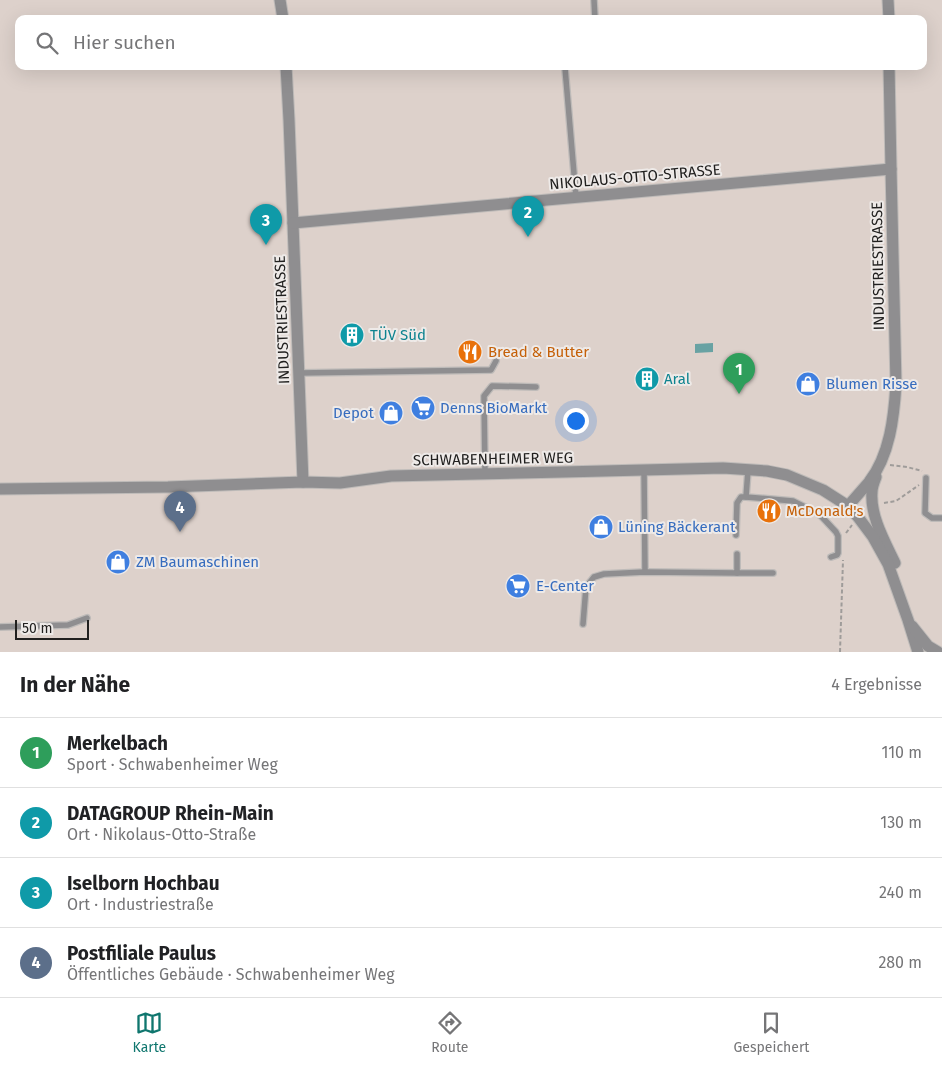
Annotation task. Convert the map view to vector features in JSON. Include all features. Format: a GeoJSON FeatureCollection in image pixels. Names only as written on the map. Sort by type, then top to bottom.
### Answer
{"type":"FeatureCollection","features":[{"type":"Feature","properties":{"kind":"street"},"geometry":{"type":"LineString","coordinates":[[280,0],[282,15]]}},
{"type":"Feature","properties":{"kind":"street"},"geometry":{"type":"LineString","coordinates":[[888,0],[889,15]]}},
{"type":"Feature","properties":{"kind":"street","name":"INDUSTRIESTRASSE"},"geometry":{"type":"LineString","coordinates":[[286,70],[303,482]]}},
{"type":"Feature","properties":{"kind":"street","name":"INDUSTRIESTRASSE"},"geometry":{"type":"LineString","coordinates":[[889,70],[896,384],[894,416],[872,492],[875,516],[882,536],[896,564],[908,606],[908,620]]}},
{"type":"Feature","properties":{"kind":"street","name":"NIKOLAUS-OTTO-STRASSE"},"geometry":{"type":"LineString","coordinates":[[293,223],[891,169]]}},
{"type":"Feature","properties":{"kind":"street","name":"INDUSTRIESTRASSE"},"geometry":{"type":"LineString","coordinates":[[848,506],[870,481],[880,462]]}},
{"type":"Feature","properties":{"kind":"street","name":"SCHWABENHEIMER WEG"},"geometry":{"type":"LineString","coordinates":[[0,489],[303,482],[340,483],[391,476],[723,468],[767,471],[787,475],[823,490],[848,506],[858,517],[873,537],[888,564],[918,652]]}},
{"type":"Feature","properties":{"kind":"street","name":"SCHWABENHEIMER WEG"},"geometry":{"type":"LineString","coordinates":[[908,620],[923,652]]}},
{"type":"Feature","properties":{"kind":"street","name":"SCHWABENHEIMER WEG"},"geometry":{"type":"LineString","coordinates":[[908,620],[928,646],[938,652]]}},
{"type":"Feature","properties":{"kind":"lane"},"geometry":{"type":"LineString","coordinates":[[594,0],[595,15]]}},
{"type":"Feature","properties":{"kind":"lane"},"geometry":{"type":"LineString","coordinates":[[565,70],[576,197]]}},
{"type":"Feature","properties":{"kind":"lane"},"geometry":{"type":"LineString","coordinates":[[299,373],[491,370],[496,362]]}},
{"type":"Feature","properties":{"kind":"lane"},"geometry":{"type":"LineString","coordinates":[[485,474],[484,396],[492,386],[536,387]]}},
{"type":"Feature","properties":{"kind":"lane"},"geometry":{"type":"LineString","coordinates":[[644,470],[645,572]]}},
{"type":"Feature","properties":{"kind":"lane"},"geometry":{"type":"LineString","coordinates":[[746,497],[748,470]]}},
{"type":"Feature","properties":{"kind":"lane"},"geometry":{"type":"LineString","coordinates":[[926,478],[925,513],[932,518],[942,518]]}},
{"type":"Feature","properties":{"kind":"lane"},"geometry":{"type":"LineString","coordinates":[[736,534],[737,503],[741,497],[793,501],[817,513],[833,528],[838,536],[838,553],[835,557],[831,557]]}},
{"type":"Feature","properties":{"kind":"lane"},"geometry":{"type":"LineString","coordinates":[[736,554],[737,573]]}},
{"type":"Feature","properties":{"kind":"lane"},"geometry":{"type":"LineString","coordinates":[[583,624],[586,587],[594,576],[645,572],[773,573]]}},
{"type":"Feature","properties":{"kind":"lane"},"geometry":{"type":"LineString","coordinates":[[0,627],[68,625],[87,618]]}},
{"type":"Feature","properties":{"kind":"path"},"geometry":{"type":"LineString","coordinates":[[873,507],[882,503],[896,501],[926,478],[907,467],[892,466],[880,462]]}},
{"type":"Feature","properties":{"kind":"path"},"geometry":{"type":"LineString","coordinates":[[845,536],[858,517]]}},
{"type":"Feature","properties":{"kind":"path"},"geometry":{"type":"LineString","coordinates":[[840,652],[843,554]]}},
{"type":"Feature","properties":{"kind":"shaded area"},"geometry":{"type":"Polygon","coordinates":[[[0,0],[942,0],[942,652],[0,652],[0,0]]]}},
{"type":"Feature","properties":{"kind":"water"},"geometry":{"type":"Polygon","coordinates":[[[713,343],[713,352],[695,353],[695,344],[713,343]]]}},
{"type":"Feature","properties":{"kind":"place","name":"DATAGROUP Rhein-Main"},"geometry":{"type":"Point","coordinates":[528,237]}},
{"type":"Feature","properties":{"kind":"place","name":"Iselborn Hochbau"},"geometry":{"type":"Point","coordinates":[266,245]}},
{"type":"Feature","properties":{"kind":"place","name":"TÜV Süd"},"geometry":{"type":"Point","coordinates":[352,335]}},
{"type":"Feature","properties":{"kind":"place","name":"Bread & Butter"},"geometry":{"type":"Point","coordinates":[470,352]}},
{"type":"Feature","properties":{"kind":"place","name":"Aral"},"geometry":{"type":"Point","coordinates":[647,379]}},
{"type":"Feature","properties":{"kind":"place","name":"Blumen Risse"},"geometry":{"type":"Point","coordinates":[808,384]}},
{"type":"Feature","properties":{"kind":"place","name":"Merkelbach"},"geometry":{"type":"Point","coordinates":[739,394]}},
{"type":"Feature","properties":{"kind":"place","name":"Denns BioMarkt"},"geometry":{"type":"Point","coordinates":[423,408]}},
{"type":"Feature","properties":{"kind":"place","name":"Depot"},"geometry":{"type":"Point","coordinates":[391,413]}},
{"type":"Feature","properties":{"kind":"place","name":"McDonald's"},"geometry":{"type":"Point","coordinates":[769,511]}},
{"type":"Feature","properties":{"kind":"place","name":"Lüning Bäckerant"},"geometry":{"type":"Point","coordinates":[601,527]}},
{"type":"Feature","properties":{"kind":"place","name":"Postfiliale Paulus"},"geometry":{"type":"Point","coordinates":[180,532]}},
{"type":"Feature","properties":{"kind":"place","name":"ZM Baumaschinen"},"geometry":{"type":"Point","coordinates":[118,562]}},
{"type":"Feature","properties":{"kind":"place","name":"E-Center"},"geometry":{"type":"Point","coordinates":[518,586]}}]}
